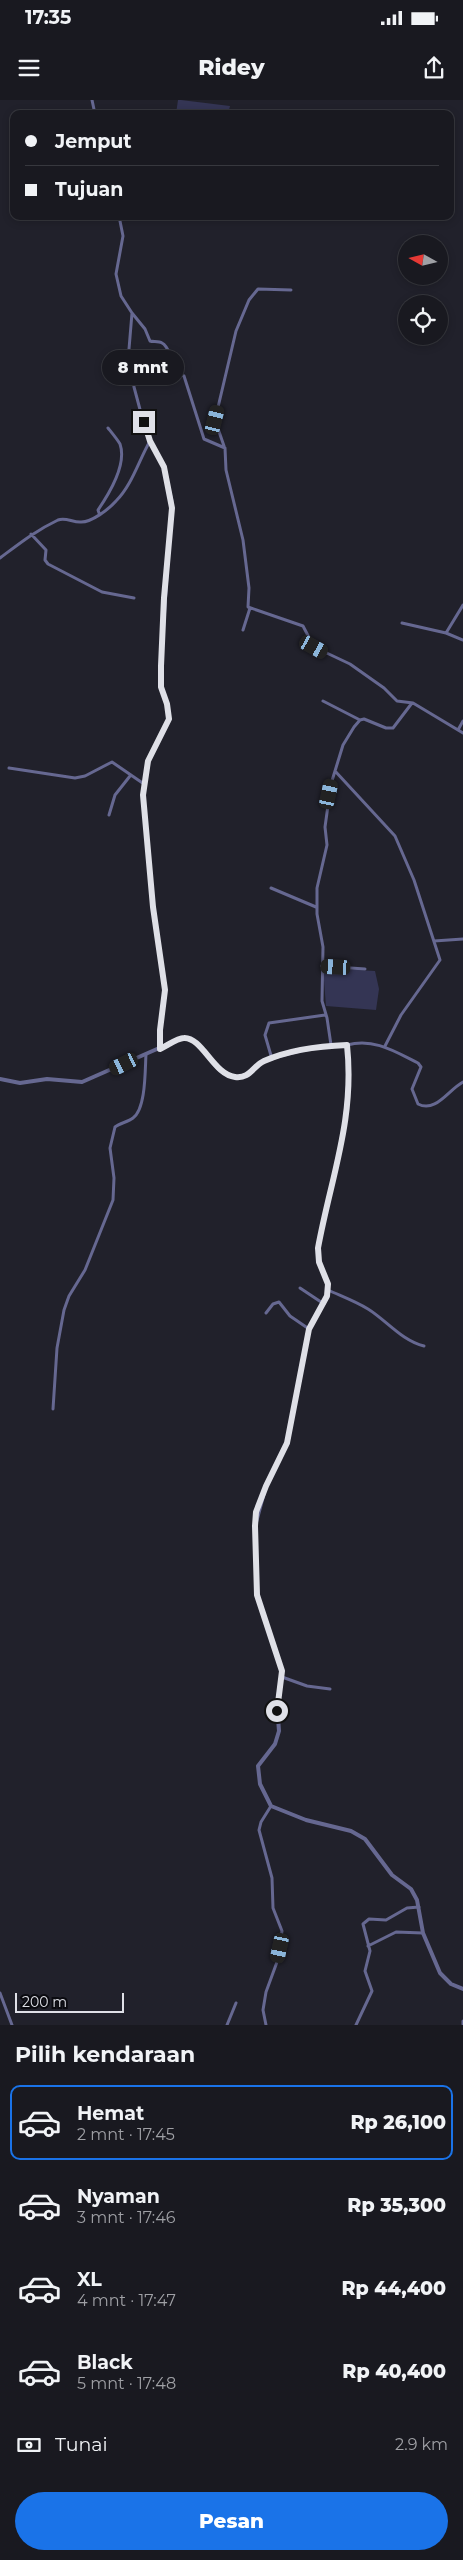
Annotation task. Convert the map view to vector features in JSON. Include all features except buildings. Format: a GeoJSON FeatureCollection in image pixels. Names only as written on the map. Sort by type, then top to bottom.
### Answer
{"type":"FeatureCollection","features":[{"type":"Feature","properties":{"kind":"street"},"geometry":{"type":"LineString","coordinates":[[120,220],[123,236],[116,274],[121,296],[145,329],[150,341],[162,342],[166,347],[173,360],[174,373],[183,375],[196,408],[203,437],[210,443],[224,446]]}},
{"type":"Feature","properties":{"kind":"street"},"geometry":{"type":"LineString","coordinates":[[291,290],[258,290],[252,294],[236,331],[214,422],[220,430],[224,446],[227,475],[243,540],[249,588],[247,603],[250,608],[304,626],[314,647],[350,664],[382,687],[397,701],[413,703],[463,733]]}},
{"type":"Feature","properties":{"kind":"street"},"geometry":{"type":"LineString","coordinates":[[132,313],[129,344],[136,399],[150,441],[164,467],[172,502],[161,666],[161,687],[169,715],[165,730],[148,761],[144,784],[153,907],[166,996],[160,1030],[160,1049]]}},
{"type":"Feature","properties":{"kind":"street"},"geometry":{"type":"LineString","coordinates":[[99,513],[98,510],[111,486],[120,458],[120,445],[108,428]]}},
{"type":"Feature","properties":{"kind":"street"},"geometry":{"type":"LineString","coordinates":[[0,558],[31,534],[60,520],[82,522],[112,505],[125,491],[150,441]]}},
{"type":"Feature","properties":{"kind":"street"},"geometry":{"type":"LineString","coordinates":[[31,534],[46,550],[45,560],[48,564],[102,592],[134,598]]}},
{"type":"Feature","properties":{"kind":"street"},"geometry":{"type":"LineString","coordinates":[[446,633],[463,605]]}},
{"type":"Feature","properties":{"kind":"street"},"geometry":{"type":"LineString","coordinates":[[243,630],[250,608]]}},
{"type":"Feature","properties":{"kind":"street"},"geometry":{"type":"LineString","coordinates":[[402,623],[446,633],[463,640]]}},
{"type":"Feature","properties":{"kind":"street"},"geometry":{"type":"LineString","coordinates":[[323,701],[360,720],[369,720],[386,728],[393,728],[413,703]]}},
{"type":"Feature","properties":{"kind":"street"},"geometry":{"type":"LineString","coordinates":[[331,1045],[328,1018],[325,1015],[322,1001],[323,944],[316,907],[317,888],[327,845],[325,829],[329,794],[343,745],[360,720]]}},
{"type":"Feature","properties":{"kind":"street"},"geometry":{"type":"LineString","coordinates":[[458,730],[463,721]]}},
{"type":"Feature","properties":{"kind":"street"},"geometry":{"type":"LineString","coordinates":[[9,768],[75,778],[86,776],[112,762],[144,784]]}},
{"type":"Feature","properties":{"kind":"street"},"geometry":{"type":"LineString","coordinates":[[335,771],[395,836],[414,880],[440,962],[413,996],[385,1046]]}},
{"type":"Feature","properties":{"kind":"street"},"geometry":{"type":"LineString","coordinates":[[109,815],[115,795],[130,776]]}},
{"type":"Feature","properties":{"kind":"street"},"geometry":{"type":"LineString","coordinates":[[272,888],[316,907]]}},
{"type":"Feature","properties":{"kind":"street"},"geometry":{"type":"LineString","coordinates":[[434,941],[463,939]]}},
{"type":"Feature","properties":{"kind":"street"},"geometry":{"type":"LineString","coordinates":[[322,966],[365,969]]}},
{"type":"Feature","properties":{"kind":"street"},"geometry":{"type":"LineString","coordinates":[[272,1059],[265,1035],[269,1023],[325,1015]]}},
{"type":"Feature","properties":{"kind":"street"},"geometry":{"type":"LineString","coordinates":[[0,1079],[20,1084],[47,1079],[82,1082],[182,1038],[188,1038],[195,1042],[222,1072],[234,1078],[247,1076],[263,1062],[297,1051],[359,1042],[385,1046],[420,1064],[412,1089],[418,1104],[424,1107],[434,1105],[463,1082]]}},
{"type":"Feature","properties":{"kind":"street"},"geometry":{"type":"LineString","coordinates":[[347,1045],[349,1093],[342,1146],[318,1248],[319,1262],[328,1290],[324,1304],[309,1329],[287,1443],[266,1486],[256,1512],[257,1595],[281,1665],[282,1677],[277,1705],[279,1731],[275,1744],[258,1766],[260,1784],[271,1806],[306,1820],[351,1831],[366,1840],[392,1876],[411,1889],[419,1907],[423,1933],[440,1972],[451,1984],[463,1989]]}},
{"type":"Feature","properties":{"kind":"street"},"geometry":{"type":"LineString","coordinates":[[53,1410],[57,1348],[64,1310],[69,1296],[85,1270],[111,1207],[114,1187],[110,1139],[115,1127],[133,1118],[139,1110],[144,1089],[146,1054]]}},
{"type":"Feature","properties":{"kind":"street"},"geometry":{"type":"LineString","coordinates":[[300,1288],[310,1292],[324,1304]]}},
{"type":"Feature","properties":{"kind":"street"},"geometry":{"type":"LineString","coordinates":[[328,1290],[366,1308],[386,1325],[415,1343],[424,1346]]}},
{"type":"Feature","properties":{"kind":"street"},"geometry":{"type":"LineString","coordinates":[[266,1313],[273,1304],[278,1302],[290,1316],[309,1329]]}},
{"type":"Feature","properties":{"kind":"street"},"geometry":{"type":"LineString","coordinates":[[282,1677],[301,1685],[330,1689]]}},
{"type":"Feature","properties":{"kind":"street"},"geometry":{"type":"LineString","coordinates":[[266,2025],[263,2010],[266,1992],[277,1962],[282,1931],[273,1908],[272,1878],[259,1830],[260,1822],[271,1806]]}},
{"type":"Feature","properties":{"kind":"street"},"geometry":{"type":"LineString","coordinates":[[356,2025],[372,1991],[365,1971],[370,1952],[362,1927],[368,1919],[386,1920],[407,1908],[419,1907]]}},
{"type":"Feature","properties":{"kind":"street"},"geometry":{"type":"LineString","coordinates":[[368,1946],[396,1932],[423,1933]]}},
{"type":"Feature","properties":{"kind":"street"},"geometry":{"type":"LineString","coordinates":[[0,1993],[12,2025]]}},
{"type":"Feature","properties":{"kind":"street"},"geometry":{"type":"LineString","coordinates":[[227,2025],[236,2003]]}},
{"type":"Feature","properties":{"kind":"shaded area"},"geometry":{"type":"Polygon","coordinates":[[[178,100],[230,106],[229,110],[177,110],[178,100]]]}},
{"type":"Feature","properties":{"kind":"shaded area"},"geometry":{"type":"Polygon","coordinates":[[[323,968],[375,971],[379,989],[376,1010],[326,1006],[323,968]]]}},
{"type":"Feature","properties":{"kind":"route"},"geometry":{"type":"LineString","coordinates":[[144,422],[150,441],[164,467],[171,494],[172,508],[164,598],[161,666],[161,687],[167,704],[169,719],[148,761],[143,795],[153,907],[166,996],[160,1030],[160,1049],[182,1038],[188,1038],[195,1042],[217,1068],[234,1078],[247,1076],[263,1062],[297,1051],[331,1045],[347,1045],[349,1093],[342,1146],[318,1248],[319,1262],[328,1284],[327,1296],[309,1329],[287,1443],[272,1472],[256,1512],[255,1582],[257,1595],[282,1671],[277,1711]]}}]}
